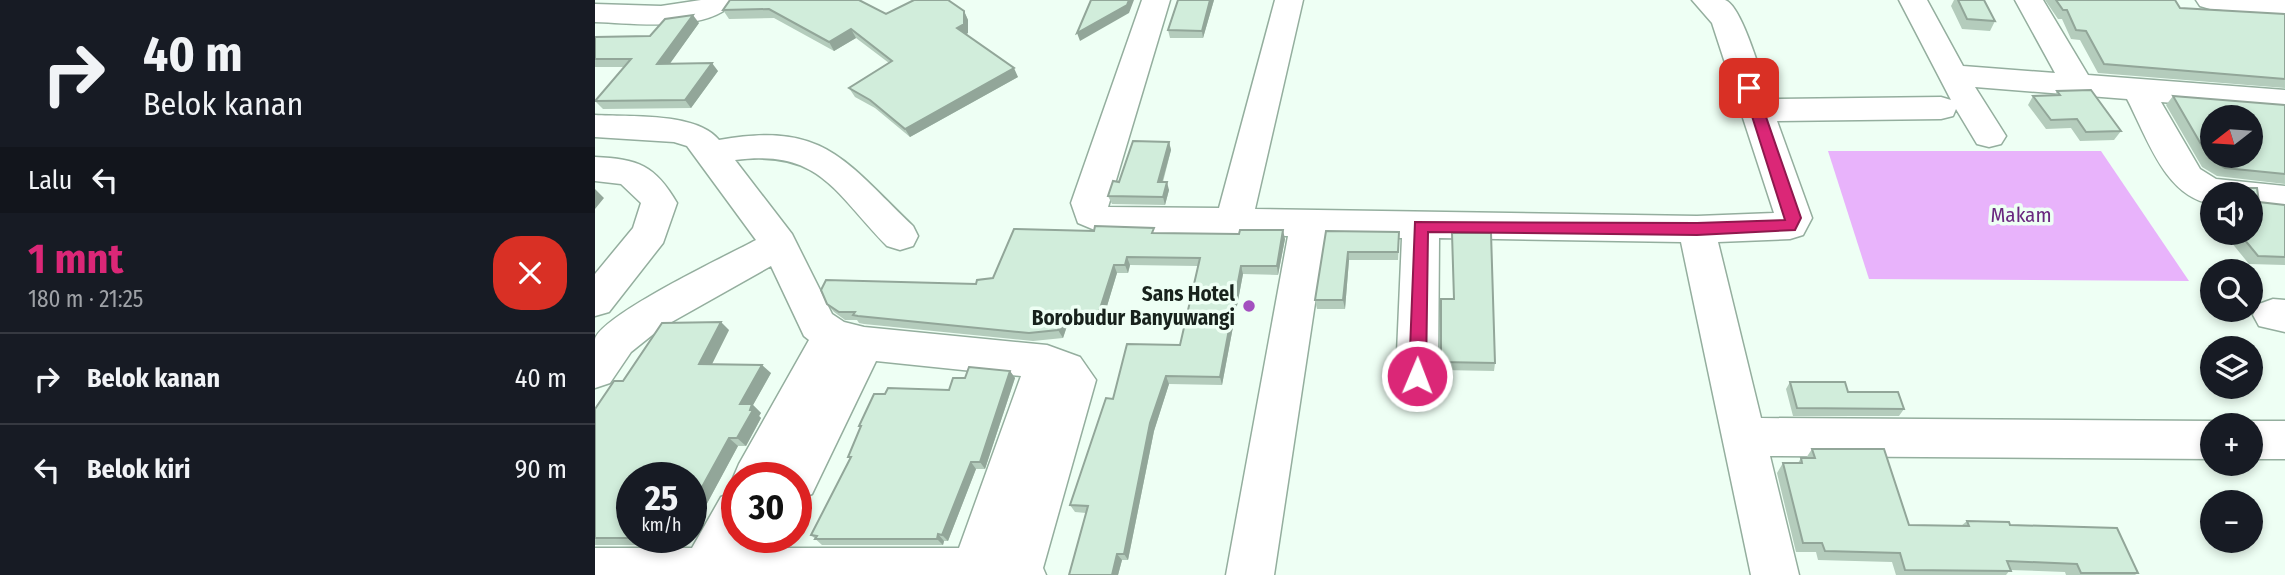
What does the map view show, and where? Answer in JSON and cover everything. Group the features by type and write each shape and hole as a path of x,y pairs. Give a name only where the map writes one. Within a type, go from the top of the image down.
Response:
{"street":[{"path":"595,13 695,13 715,7 721,0"},
{"path":"1156,0 1089,203 1091,214 1102,220 1697,229 1790,226 1794,218 1721,11 1706,0"},
{"path":"1234,222 1289,0"},
{"path":"1913,0 1952,75 1989,136"},
{"path":"2029,0 2077,85"},
{"path":"2210,0 2285,6"},
{"path":"1952,75 2285,101"},
{"path":"2138,90 2187,178 2200,186"},
{"path":"1757,110 1941,108"},
{"path":"595,126 676,131 699,138 779,244 818,325 848,339 1047,362 1065,369 1075,380 1005,573 859,573 759,554 682,573 595,571"},
{"path":"711,153 738,147 782,146 821,160 900,236"},
{"path":"595,169 625,171 647,180 659,203 649,233 595,301"},
{"path":"2263,196 2285,199"},
{"path":"1250,575 1309,223"},
{"path":"1417,376 1421,226"},
{"path":"1697,229 1775,575"},
{"path":"595,371 617,340 647,317 779,244"},
{"path":"766,462 848,339"},
{"path":"803,462 848,339"},
{"path":"1744,437 2200,440"},
{"path":"2263,440 2285,440"},
{"path":"682,573 721,530"}],"green space":[{"name":"Makam","path":"1828,151 2101,151 2189,281 1869,279"}],"building":[{"path":"730,0 859,0 886,14 914,0 948,0 964,11 964,24 957,28 1014,68 905,129 870,100 849,88 892,61 851,29 829,42 769,9 723,10"},
{"path":"1091,0 1129,0 1127,5 1077,33"},
{"path":"1178,0 1210,0 1202,31 1168,30"},
{"path":"1958,0 1984,0 1995,21 1967,19"},
{"path":"2056,0 2175,0 2180,8 2285,14 2285,79 2104,64 2086,31 2076,30 2067,10 2063,10"},
{"path":"693,15 657,64 712,63 685,100 595,101 631,59 595,59 595,37 650,36 665,19"},
{"path":"2091,90 2121,131 2086,132 2077,119 2051,120 2033,96 2060,95 2057,91"},
{"path":"2173,96 2285,105 2285,174 2225,168 2263,168 2263,105 2200,105 2200,142"},
{"path":"1133,141 1169,142 1158,182 1167,182 1163,197 1108,196 1113,181 1119,182"},
{"path":"2263,202 2285,205 2285,257 2258,256 2249,245 2263,245"},
{"path":"1095,226 1154,228 1152,233 1239,234 1240,230 1283,230 1277,266 1241,266 1220,377 1166,376 1150,423 1124,554 1117,554 1112,575 1069,575 1088,506 1070,505 1106,398 1113,399 1127,344 1180,345 1200,258 1127,257 1125,265 1114,265 1097,318 1063,317 1058,330 1029,333 853,315 855,312 839,312 827,304 821,290 826,280 976,284 977,280 993,278 1014,229 1094,231"},
{"path":"1326,231 1399,232 1398,252 1348,252 1343,300 1315,300"},
{"path":"1452,233 1491,233 1495,363 1441,362 1441,299 1454,299"},
{"path":"721,322 699,364 762,365 740,404 752,404 750,410 753,410 737,438 729,438 707,478 707,462 616,462 616,538 595,538 595,409 614,381 623,381 662,323"},
{"path":"969,367 1010,371 980,462 971,462 942,535 938,534 937,539 815,539 817,536 812,533 851,457 848,457 859,426 874,394 885,394 888,388 949,390 953,378 965,378"},
{"path":"1790,382 1845,382 1848,392 1898,392 1904,409 1797,408"},
{"path":"1812,449 1884,449 1909,525 1969,526 1967,521 2117,528 2138,573 2081,573 2077,564 2007,561 2011,571 1905,570 1900,553 1825,551 1822,543 1803,543 1783,463 1802,463 1801,458 1815,458"}],"place":[{"name":"Sans Hotel Borobudur Banyuwangi","path":"1249,306"}],"route":[{"path":"1417,376 1421,226 1697,229 1790,226 1794,218 1749,88"}]}
